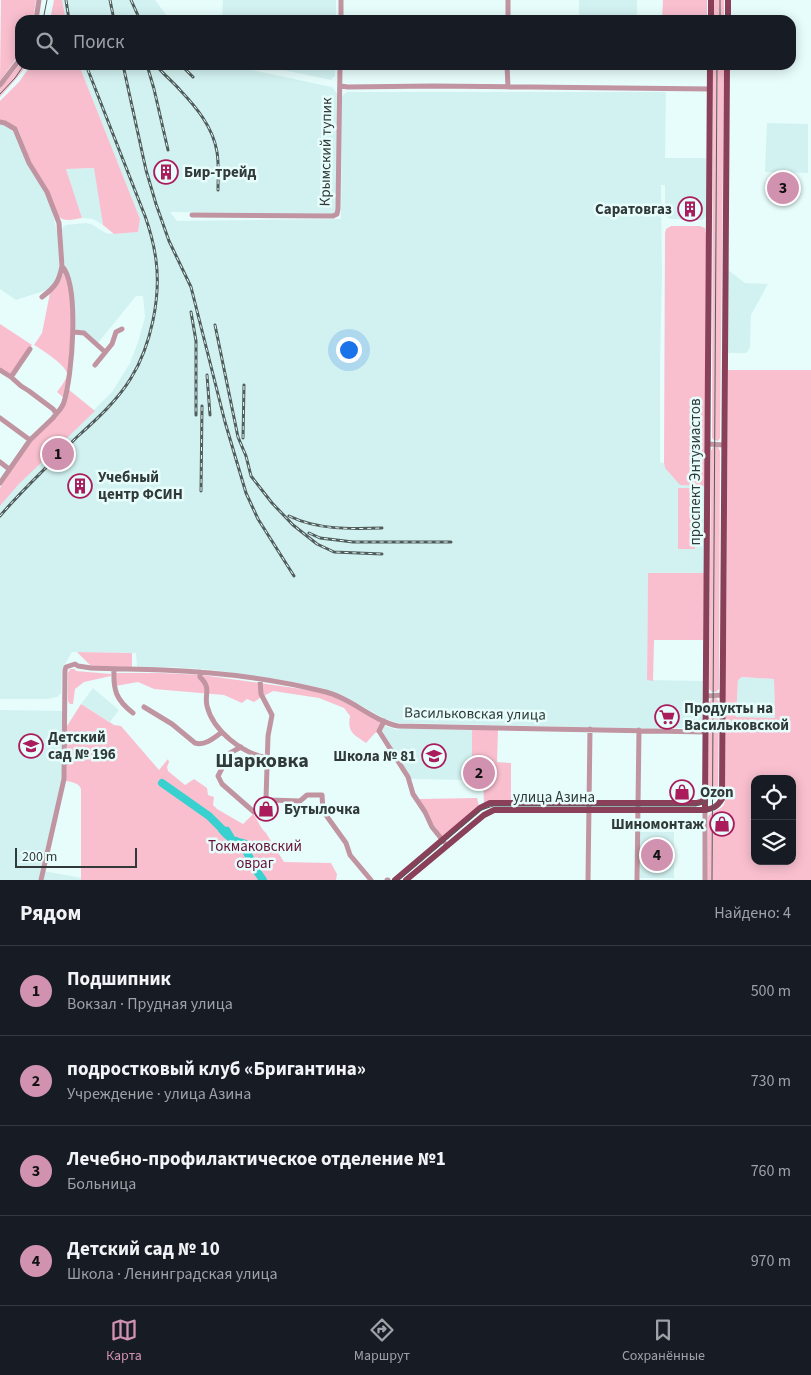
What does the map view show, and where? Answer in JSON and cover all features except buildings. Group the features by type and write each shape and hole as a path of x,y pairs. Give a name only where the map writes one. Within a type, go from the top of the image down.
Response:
{"main road":[{"path":"710,15 711,0"},
{"path":"728,0 728,15"},
{"name":"проспект Энтузиастов","path":"710,70 705,810 718,806 722,799 727,70"},
{"name":"улица Азина","path":"638,807 697,803 705,799"},
{"name":"улица Азина","path":"395,880 486,804 705,810"},
{"name":"улица Азина","path":"406,880 484,815 494,810 589,806"}],"street":[{"path":"37,15 39,0"},
{"path":"340,15 341,0"},
{"path":"508,0 508,15"},
{"path":"0,85 15,66"},
{"name":"Крымский тупик","path":"192,215 333,216 337,214 340,70"},
{"path":"507,70 508,87"},
{"path":"340,86 710,89"},
{"path":"0,122 15,130 29,163 47,192 59,224 62,266 59,280 42,296"},
{"path":"0,483 30,440 61,410 67,388 74,332 70,284 62,266"},
{"path":"95,365 112,344 116,332 122,329"},
{"path":"74,332 84,333 105,352"},
{"path":"11,377 30,349"},
{"path":"0,370 56,413"},
{"path":"0,418 30,440"},
{"path":"708,444 724,445"},
{"path":"0,462 9,469"},
{"name":"Васильковская улица","path":"40,880 64,779 64,670 75,664 91,668 200,672 310,688 331,693 391,724 407,726 706,732"},
{"path":"114,669 113,684 116,694 133,713"},
{"path":"200,672 200,677 208,688 207,708 222,732 231,742 268,758"},
{"path":"260,680 261,694 272,715 268,736 266,799 300,801 307,795 322,795 323,811 346,844 350,855 371,880"},
{"path":"706,696 723,696"},
{"path":"144,707 172,724 195,743 208,742 222,732"},
{"path":"384,721 380,731 408,777 412,794 447,846"},
{"path":"588,880 590,729"},
{"path":"637,880 639,730"},
{"path":"241,747 230,753 218,776 222,784 254,812"},
{"name":"проспект Энтузиастов","path":"705,810 705,880"}],"shaded area":[{"path":"62,0 155,0 166,15 65,15"},
{"path":"223,0 336,0 336,15 222,15"},
{"path":"579,0 637,0 637,15 579,15"},
{"path":"81,70 252,70 332,87 338,95 336,209 333,214 170,212 177,221 341,219 342,96 347,92 666,92 665,158 706,158 706,216 703,220 670,219 667,217 665,212 665,185 661,185 660,462 664,463 665,468 705,486 704,573 648,573 647,680 703,681 703,723 695,728 629,728 398,723 385,719 355,702 326,689 282,680 213,670 137,667 136,653 72,652 62,669 61,693 57,697 48,699 0,699 0,506 19,484 112,392 130,363 145,317 143,296 136,296 98,343 76,330 72,284 64,261 62,230 66,225 85,223 91,224 106,233 138,232 140,219"},
{"path":"284,70 335,70 335,76 331,80"},
{"path":"2,123 14,132 50,203 59,239 60,268 58,280 47,290 16,300 0,289 0,124"},
{"path":"767,123 808,124 808,173 765,172"},
{"path":"95,168 103,225 93,219 82,218 66,169"},
{"path":"728,270 745,283 768,284 751,315 750,348 746,353 728,353"},
{"path":"742,677 774,679 775,718 736,718 738,680"},
{"path":"93,688 119,710 110,722 81,704"},
{"path":"0,710 63,711 62,783 39,880 0,880"},
{"name":"Школа № 81","path":"385,726 398,730 401,728 472,730 472,780 411,779 382,731"},
{"path":"640,832 674,832 674,878 640,878"},
{"path":"44,871 81,878 81,880 42,880"}],"green space":[{"path":"1,0 36,0 34,15 15,15 15,60 0,81"},
{"path":"54,0 62,0 65,15 51,15"},
{"path":"663,0 707,0 707,15 662,15"},
{"path":"714,0 724,0 724,15 713,15"},
{"path":"15,70 23,70 0,97 0,88"},
{"path":"27,70 81,70 140,219 138,232 114,234 103,225 94,168 66,169 82,218 67,220 58,216 31,162 18,129 7,121 0,120 0,101 19,82"},
{"path":"713,70 724,70 720,438 718,441 712,438"},
{"path":"671,226 700,226 705,228 706,234 705,486 680,485 665,468 664,463 665,233 666,229"},
{"path":"64,271 66,272 69,287 71,333 70,365 64,398 57,392 67,375 64,368 54,358 34,345 42,333 50,293 60,281"},
{"path":"0,324 32,345 10,374 0,369"},
{"path":"728,370 811,370 811,880 707,880 708,816 724,805","holes":["742,677 774,679 775,718 736,717 738,680"]},
{"path":"68,389 95,411 19,484 0,506 0,488 35,437 55,419"},
{"path":"713,447 718,447 720,451 719,689 716,692 712,692 709,689 711,451"},
{"path":"678,488 696,488 695,549 678,549"},
{"path":"648,573 704,573 703,640 654,640 653,681 647,680"},
{"path":"77,652 132,653 132,667 91,666"},
{"path":"70,669 111,674 111,676 84,682 75,689 73,704 70,704 68,701 68,673"},
{"path":"116,673 202,675 309,690 331,695 386,724 382,731 375,733 366,743 352,732 349,722 350,716 344,708 319,698 273,691 254,702 247,699 242,703 224,695 154,689 138,682 115,686"},
{"path":"712,698 716,698 719,702 718,795 714,800 708,796 709,702"},
{"name":"Токмаковский овраг","path":"81,704 114,725 121,726 159,770 168,759 168,771 185,785 194,779 207,788 208,795 214,797 213,805 217,809 243,824 253,814 284,862 331,863 337,874 336,880 81,880 81,789 77,784 66,781 67,726"},
{"path":"472,730 498,730 497,762 511,763 511,800 484,803 483,781 472,780"},
{"path":"477,798 479,806 442,837 419,799"}],"water":[{"path":"219,826 229,827 235,837 247,840 250,846 240,846 228,841 218,831"}],"waterway":[{"path":"162,783 209,816 225,832"},
{"path":"236,841 244,847 263,880"}],"tram line":[{"path":"44,15 47,0"},
{"path":"720,0 720,15"},
{"path":"0,94 21,70"},
{"path":"712,880 717,70"},
{"path":"399,880 481,810 493,806 696,806 705,802 712,792"}],"railway":[{"path":"66,0 68,15"},
{"path":"110,0 113,15"},
{"path":"131,0 138,15"},
{"path":"0,516 113,402 138,365 153,321 156,305 157,274 152,238 88,70"},
{"path":"124,70 146,170 169,241 191,287 225,422 246,493 258,519 294,576"},
{"path":"148,70 168,150"},
{"path":"161,70 192,103 212,134 217,152 218,190"},
{"path":"186,70 193,77"},
{"path":"191,312 196,341 196,415"},
{"path":"215,325 238,437 246,456 251,476 272,503 293,525 317,544 334,552 382,554"},
{"path":"207,375 210,415"},
{"path":"243,438 244,385"},
{"path":"201,491 202,406"},
{"path":"289,516 300,521 323,526 382,528"},
{"path":"309,533 320,538 353,542 451,542"}],"place":[{"name":"Бир-трейд","path":"166,172"},
{"name":"Лечебно-профилактическое отделение №1","path":"783,188"},
{"name":"Саратовгаз","path":"690,209"},
{"name":"Подшипник","path":"58,454"},
{"name":"Учебный центр ФСИН","path":"80,486"},
{"name":"Продукты на Васильковской","path":"667,717"},
{"name":"Детский сад № 196","path":"31,746"},
{"name":"Школа № 81","path":"434,756"},
{"name":"подростковый клуб «Бригантина»","path":"479,773"},
{"name":"Ozon","path":"682,792"},
{"name":"Бутылочка","path":"266,809"},
{"name":"Шиномонтаж","path":"722,824"},
{"name":"Детский сад № 10","path":"657,855"}],"district":[{"name":"Шарковка","path":"262,761"}]}
